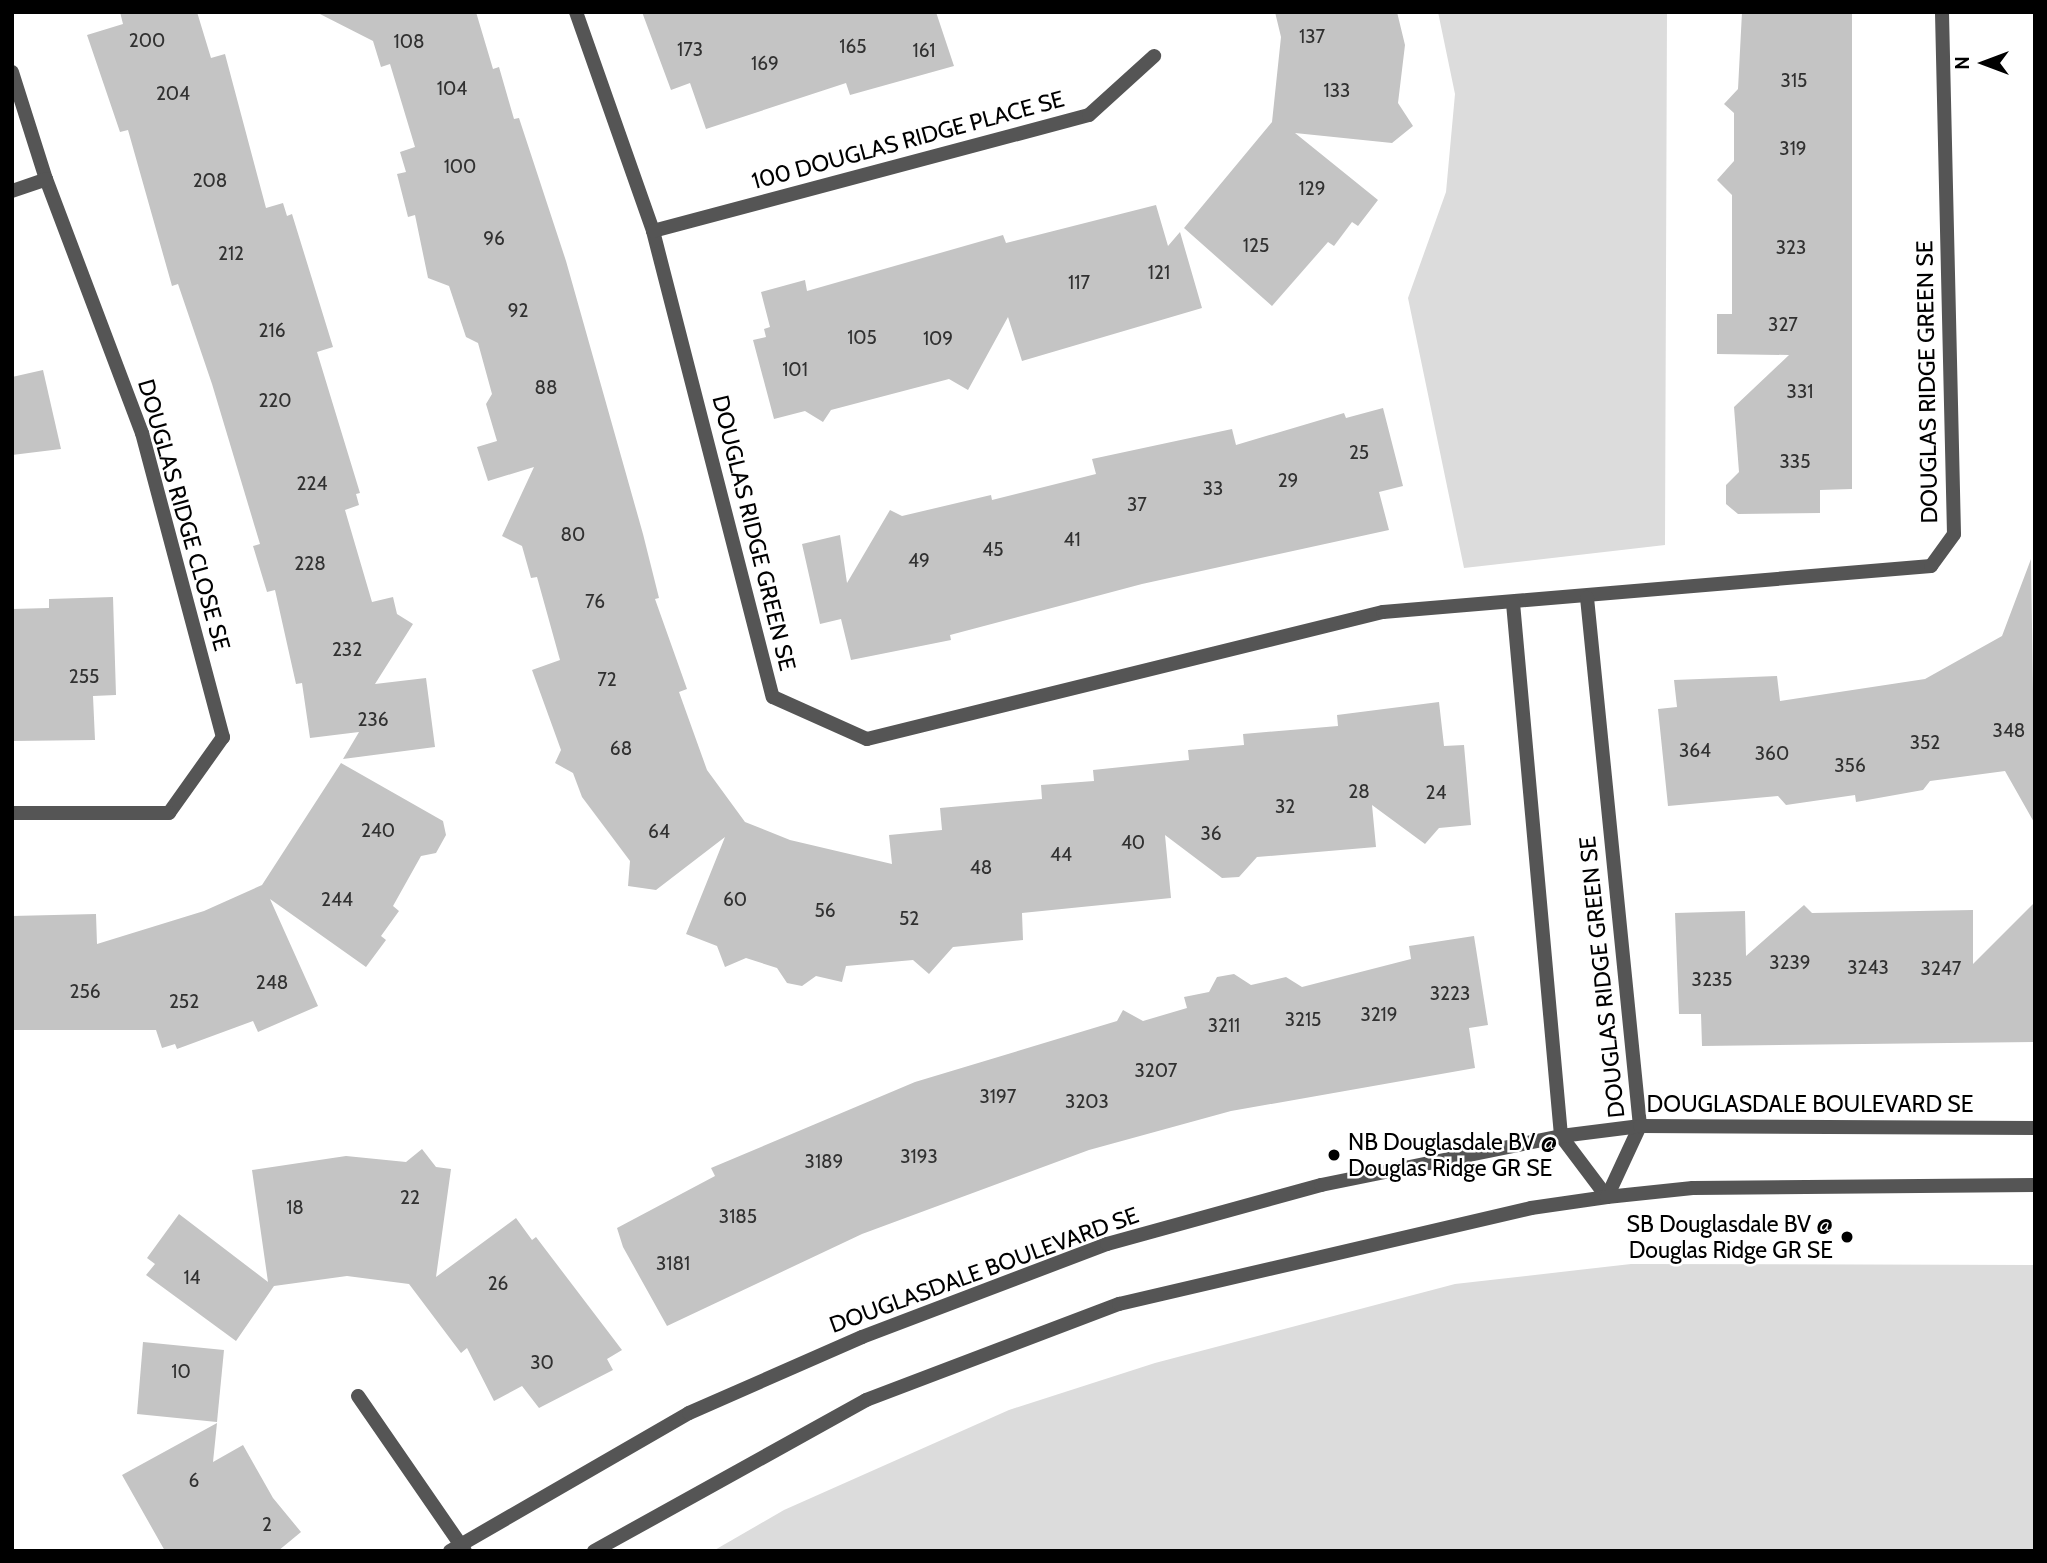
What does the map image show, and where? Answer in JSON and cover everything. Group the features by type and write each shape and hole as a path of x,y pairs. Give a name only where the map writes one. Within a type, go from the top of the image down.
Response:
{"street":[{"name":"DOUGLAS RIDGE GREEN SE","path":"576,12 653,231 773,697 867,739 1383,612 1587,598 1931,566 1954,534 1941,12"},
{"name":"100 DOUGLAS RIDGE PLACE SE","path":"653,231 1089,115 1154,56"},
{"name":"DOUGLAS RIDGE CLOSE SE","path":"12,72 46,179 142,433 223,737 169,813 12,813"},
{"path":"12,191 46,179"},
{"name":"DOUGLAS RIDGE GREEN SE","path":"1587,598 1640,1126 1607,1197"},
{"path":"1513,603 1560,1136 1607,1197"},
{"name":"DOUGLASDALE BOULEVARD SE","path":"458,1548 689,1413 862,1337 1107,1244 1321,1185 1560,1136 1640,1126 2035,1128"},
{"path":"594,1551 866,1400 1119,1304 1518,1211 1607,1197 1693,1188 2035,1185"},
{"path":"358,1396 458,1548"}],"shaded area":[{"path":"1438,12 1667,12 1665,545 1464,568 1408,298 1446,192 1455,94"},
{"path":"1631,1264 2035,1265 2035,1551 713,1551 784,1510 1009,1410 1155,1363 1455,1284"}],"building":[{"path":"120,12 197,12 211,58 225,54 266,208 283,203 287,216 292,214 333,347 317,352 360,493 356,494 359,505 345,510 372,602 393,597 397,614 413,624 375,684 426,678 435,747 343,759 359,732 310,738 302,683 296,684 275,590 267,592 253,546 260,544 212,384 178,284 172,286 128,130 120,132 87,35 123,24"},
{"path":"316,12 476,12 493,69 499,67 514,119 519,118 566,261 643,534 659,598 655,599 687,689 679,692 707,770 745,822 790,840 892,864 889,835 942,830 940,808 1042,799 1041,785 1094,781 1093,770 1189,760 1188,750 1244,745 1243,734 1338,726 1337,715 1439,702 1444,746 1464,745 1471,825 1439,828 1425,844 1372,805 1376,847 1257,857 1239,877 1222,878 1165,835 1171,898 1022,913 1023,940 953,947 929,974 913,960 846,966 842,982 816,976 802,986 787,983 777,968 746,958 725,967 717,946 686,934 725,837 656,890 628,886 630,861 582,797 573,773 555,763 561,750 532,670 560,660 537,577 531,578 522,546 502,536 534,467 488,481 477,447 497,441 486,404 492,394 478,343 466,337 449,286 428,278 415,215 408,217 397,174 406,172 400,152 415,147 390,64 381,67 373,41"},
{"path":"642,12 936,12 954,66 850,95 846,83 706,129 690,83 671,90"},
{"path":"1275,12 1397,12 1405,45 1398,103 1413,126 1392,143 1295,133 1378,200 1358,226 1352,222 1334,246 1328,242 1272,306 1184,228 1272,122 1281,37"},
{"path":"1742,12 1852,12 1852,489 1820,490 1820,513 1738,514 1726,504 1726,485 1739,472 1734,407 1789,355 1717,354 1717,314 1732,314 1732,195 1717,180 1734,161 1734,113 1724,104 1738,89"},
{"path":"1156,205 1168,246 1180,232 1202,308 1022,361 1008,317 968,390 949,379 831,410 823,422 805,411 774,419 753,340 766,337 764,329 770,327 761,292 805,280 807,291 1003,235 1006,243"},
{"path":"43,370 61,449 12,455 12,377"},
{"path":"1383,408 1403,486 1379,492 1389,530 1142,584 950,635 951,640 851,660 841,619 820,624 802,544 840,535 847,583 890,510 902,516 991,495 992,500 1096,474 1092,459 1232,429 1236,445 1344,413 1346,418"},
{"path":"2031,559 2035,824 2005,771 1930,781 1923,790 1856,802 1855,795 1786,805 1778,796 1668,806 1658,709 1677,707 1674,680 1777,676 1780,701 1925,679 2002,636"},
{"path":"113,597 116,695 93,696 95,740 12,741 12,609 49,608 49,599"},
{"path":"341,763 443,821 446,835 436,853 421,856 393,906 399,911 381,936 386,940 366,967 270,899 318,1006 258,1032 253,1021 177,1049 175,1044 162,1048 156,1030 12,1030 12,916 96,914 97,944 204,911 262,885"},
{"path":"2035,902 2035,1042 1702,1046 1701,1014 1679,1014 1675,913 1745,911 1746,956 1804,905 1812,913 1973,910 1973,964"},
{"path":"1474,936 1488,1025 1469,1028 1475,1068 1231,1111 1089,1150 862,1234 667,1326 623,1247 617,1228 715,1176 711,1168 915,1082 1117,1021 1123,1010 1143,1021 1187,1008 1184,997 1209,992 1217,977 1234,974 1251,985 1286,977 1302,987 1411,959 1409,946"},
{"path":"422,1149 436,1167 451,1169 436,1277 516,1218 532,1240 536,1237 622,1350 607,1359 613,1370 539,1408 522,1386 494,1401 467,1348 461,1353 409,1284 347,1276 274,1286 236,1341 146,1275 155,1264 147,1258 179,1214 268,1282 252,1170 346,1156 406,1162"},
{"path":"143,1342 224,1350 217,1422 137,1414"},
{"path":"217,1423 213,1462 243,1445 273,1498 301,1532 278,1551 165,1551 122,1475"}],"place":[{"name":"NB Douglasdale BV @ Douglas Ridge GR SE","path":"1334,1155"},
{"name":"SB Douglasdale BV @ Douglas Ridge GR SE","path":"1847,1237"}]}
